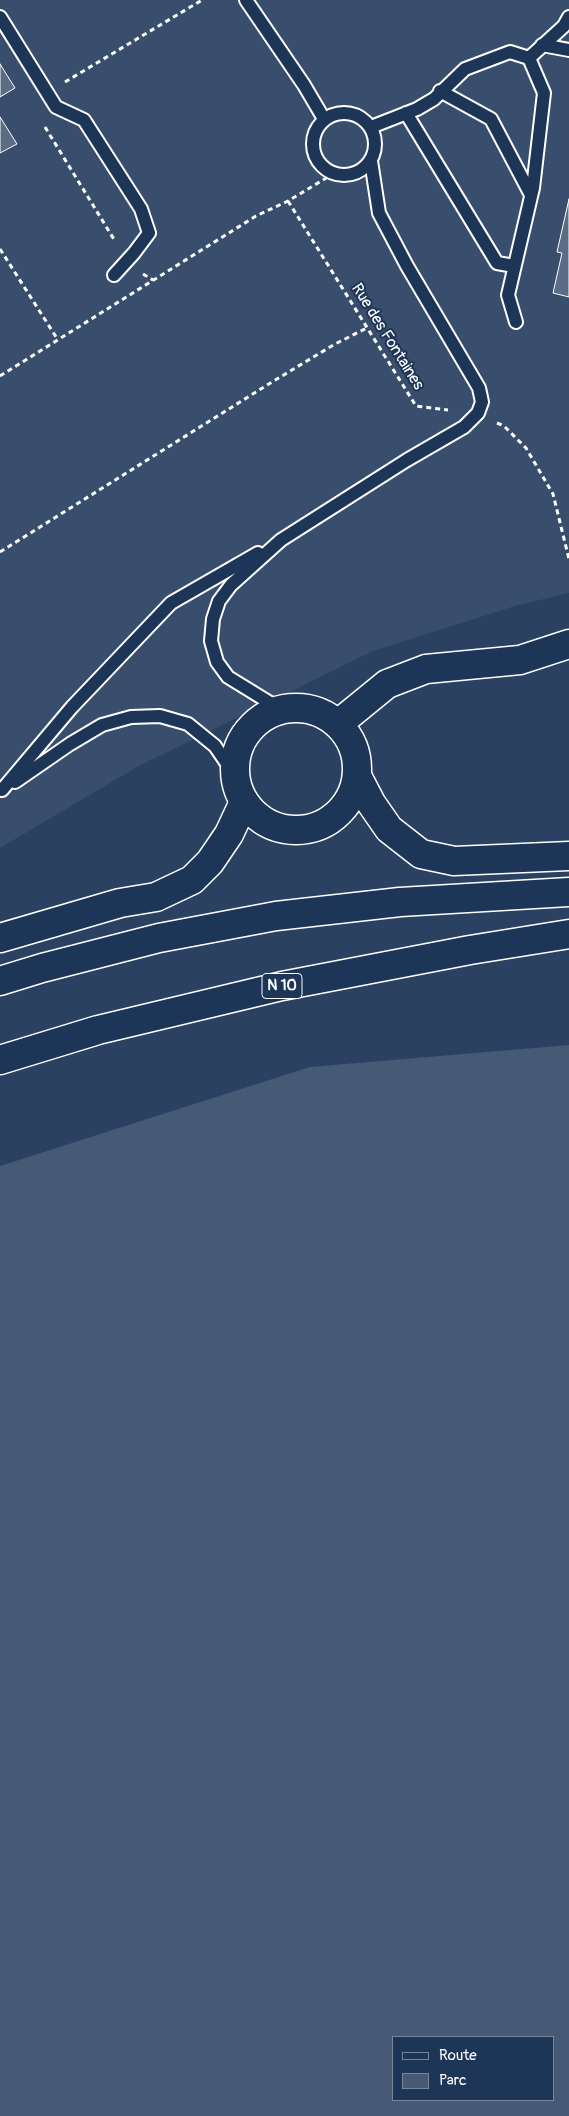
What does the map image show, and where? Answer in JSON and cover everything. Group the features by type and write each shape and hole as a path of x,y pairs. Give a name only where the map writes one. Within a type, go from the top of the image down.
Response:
{"main road":[{"path":"338,724 387,684 426,669 520,660 569,644"},
{"path":"301,707 321,712 338,724 350,739 356,757 357,776 352,794 342,810 328,822 310,829 291,830 273,826 256,816 244,802 237,788 234,774 235,756 241,740 251,726 264,715 280,709 301,707"},
{"path":"357,776 371,803 389,829 421,854 454,861 569,856"},
{"path":"0,938 120,903 156,897 192,880 210,862 229,834 244,802"},
{"path":"0,981 42,968 159,938 276,916 400,902 569,892"},
{"name":"N 10","path":"0,1060 98,1030 282,986 470,950 569,934"}],"lane":[{"path":"246,0 304,85 324,119"},
{"path":"0,17 56,107 84,120 141,209 149,233 114,275"},
{"path":"529,58 564,26 569,17"},
{"path":"542,45 569,50"},
{"path":"371,127 406,113 437,95 465,69 510,52 529,58 544,93 531,195 508,295 516,322"},
{"path":"437,95 492,119 531,195"},
{"path":"1,791 72,707 171,603 281,540 407,460 464,427 478,413 482,402 479,388 407,266 379,213 371,161 376,144 371,127 358,115 341,112 324,119 313,136 316,158 332,174 346,176 359,172 371,161"},
{"path":"406,113 497,263 514,266"},
{"path":"280,709 228,677 218,662 212,641 213,618 219,601 231,585 281,540"},
{"path":"1,791 70,744 102,725 131,717 160,716 188,724 215,746 234,774"}],"path":[{"path":"153,280 130,266 30,103 202,0"},
{"path":"0,376 256,216 288,201 332,174"},
{"name":"Rue des Fontaines","path":"288,201 416,406 478,413 504,426 526,448 554,494 569,559"},
{"path":"0,249 58,340"},
{"path":"0,552 272,382 335,344 367,328"}],"shaded area":[{"path":"0,0 569,0 569,593 515,606 373,651 137,767 0,848"}],"green space":[{"path":"569,1045 569,2116 0,2116 0,1166 310,1067"}],"building":[{"path":"0,64 15,88 0,97"},
{"path":"0,117 17,144 0,153"},
{"path":"569,199 569,297 553,293 562,253 557,252"}]}
